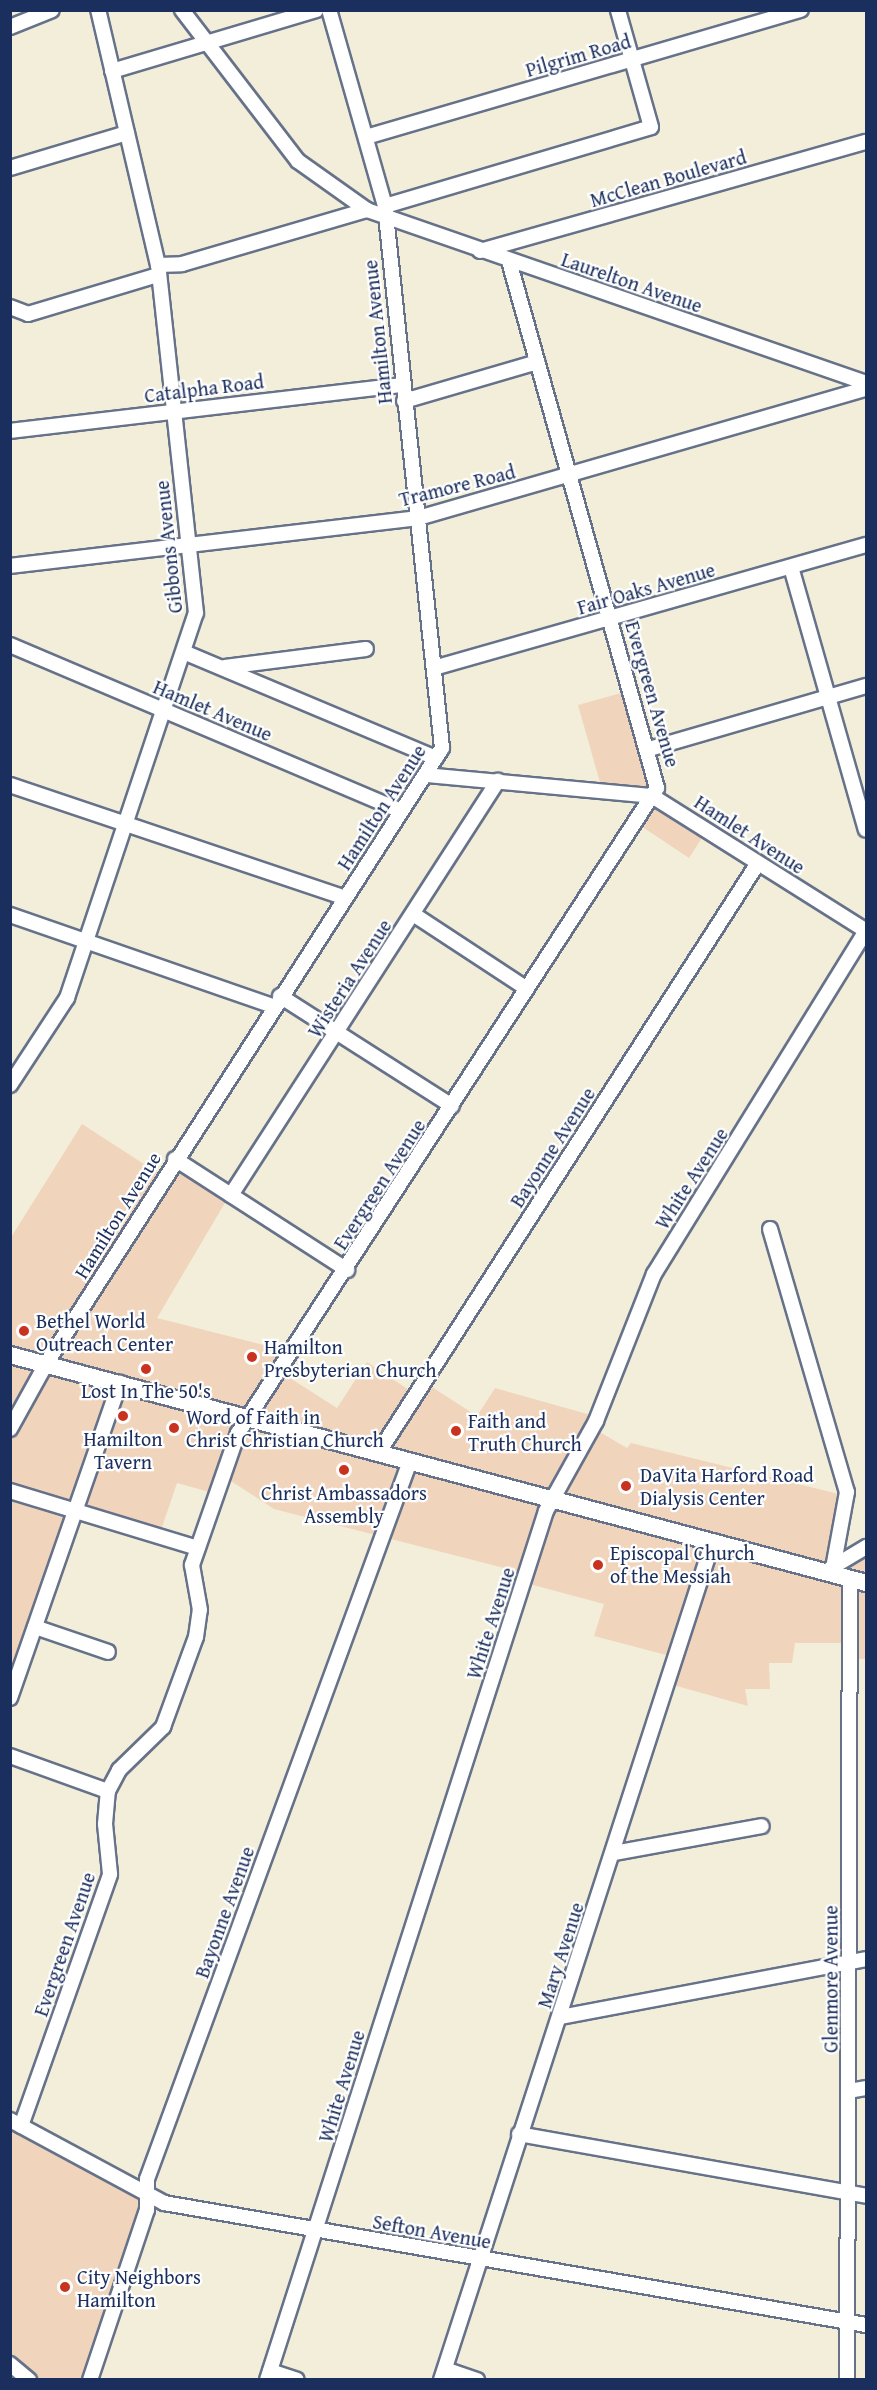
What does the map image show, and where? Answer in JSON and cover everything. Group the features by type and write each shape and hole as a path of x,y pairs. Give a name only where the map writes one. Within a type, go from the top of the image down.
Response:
{"main road":[{"path":"10,1355 713,1541 831,1568 858,1580"}],"street":[{"path":"10,27 52,10"},
{"name":"Gibbons Avenue","path":"10,1085 62,1007 186,653 196,613 158,270 98,10"},
{"name":"Laurelton Avenue","path":"182,10 298,161 367,210 385,212 480,251 867,383"},
{"path":"112,71 316,10"},
{"name":"Hamilton Avenue","path":"10,1429 46,1364 175,1159 426,775 444,741 402,385 385,212 329,10"},
{"path":"385,212 651,128 618,10"},
{"name":"Pilgrim Road","path":"366,137 801,10"},
{"path":"10,168 127,133"},
{"name":"McClean Boulevard","path":"480,251 867,142"},
{"path":"10,307 28,314 158,270 367,210"},
{"name":"Evergreen Avenue","path":"16,2123 110,1874 105,1824 108,1791 119,1770 168,1718 200,1618 190,1572 238,1432 250,1418 347,1270 652,796 658,783 509,261"},
{"path":"404,401 537,362"},
{"name":"Catalpha Road","path":"10,431 402,385"},
{"name":"Tramore Road","path":"11,567 418,518 867,389"},
{"name":"Fair Oaks Avenue","path":"437,667 867,545"},
{"path":"791,567 867,830"},
{"name":"Hamlet Avenue","path":"10,645 401,811"},
{"path":"224,667 366,649"},
{"path":"186,653 224,667 436,758"},
{"path":"649,749 867,686"},
{"name":"Hamlet Avenue","path":"426,775 652,796 867,931"},
{"name":"Wisteria Avenue","path":"231,1195 498,781"},
{"path":"10,785 345,898"},
{"name":"Bayonne Avenue","path":"379,1452 758,863"},
{"path":"10,915 277,1001 336,1033 452,1106"},
{"path":"413,915 527,988"},
{"name":"White Avenue","path":"269,2375 553,1499 596,1422 654,1274 867,931"},
{"path":"175,1159 347,1270"},
{"path":"770,1229 848,1492 831,1568"},
{"path":"10,1698 16,1663 35,1627 120,1383"},
{"name":"Bayonne Avenue","path":"90,2379 147,2197 147,2179 410,1461"},
{"path":"10,1491 198,1548"},
{"name":"Mary Avenue","path":"443,2374 477,2259 614,1853 713,1541"},
{"path":"831,1568 867,1547"},
{"name":"Glenmore Avenue","path":"847,2379 850,1961 858,1580"},
{"path":"35,1627 108,1652"},
{"path":"10,1756 108,1791"},
{"path":"614,1853 762,1826"},
{"path":"560,2017 867,1959"},
{"path":"849,2091 867,2088"},
{"name":"Sefton Avenue","path":"16,2123 147,2197 477,2259 867,2325"},
{"path":"519,2133 867,2196"},
{"path":"10,2364 29,2379"},
{"path":"443,2374 477,2379"},
{"path":"269,2375 297,2379"}],"shaded area":[{"path":"632,690 665,803 707,830 689,858 635,822 650,799 603,793 578,705"},
{"path":"82,1124 164,1177 176,1159 229,1196 157,1318 295,1353 282,1373 337,1408 367,1362 415,1394 424,1382 477,1416 495,1388 598,1417 593,1428 627,1448 631,1443 847,1496 833,1562 866,1546 866,1659 850,1659 850,1643 795,1643 792,1663 769,1663 770,1689 745,1689 748,1706 666,1683 674,1657 594,1636 604,1604 522,1582 524,1573 274,1509 223,1476 217,1494 177,1483 159,1536 76,1510 19,1671 10,1667 10,1239"},
{"name":"City Neighbors Hamilton","path":"10,2120 147,2197 89,2379 28,2379 11,2365"}],"place":[{"name":"Bethel World Outreach Center","path":"24,1331"},
{"name":"Hamilton Presbyterian Church","path":"252,1357"},
{"name":"Lost In The 50's","path":"146,1369"},
{"name":"Hamilton Tavern","path":"123,1416"},
{"name":"Word of Faith in Christ Christian Church","path":"174,1428"},
{"name":"Faith and Truth Church","path":"456,1431"},
{"name":"Christ Ambassadors Assembly","path":"344,1470"},
{"name":"DaVita Harford Road Dialysis Center","path":"626,1486"},
{"name":"Episcopal Church of the Messiah","path":"598,1565"},
{"name":"City Neighbors Hamilton","path":"65,2287"}]}
